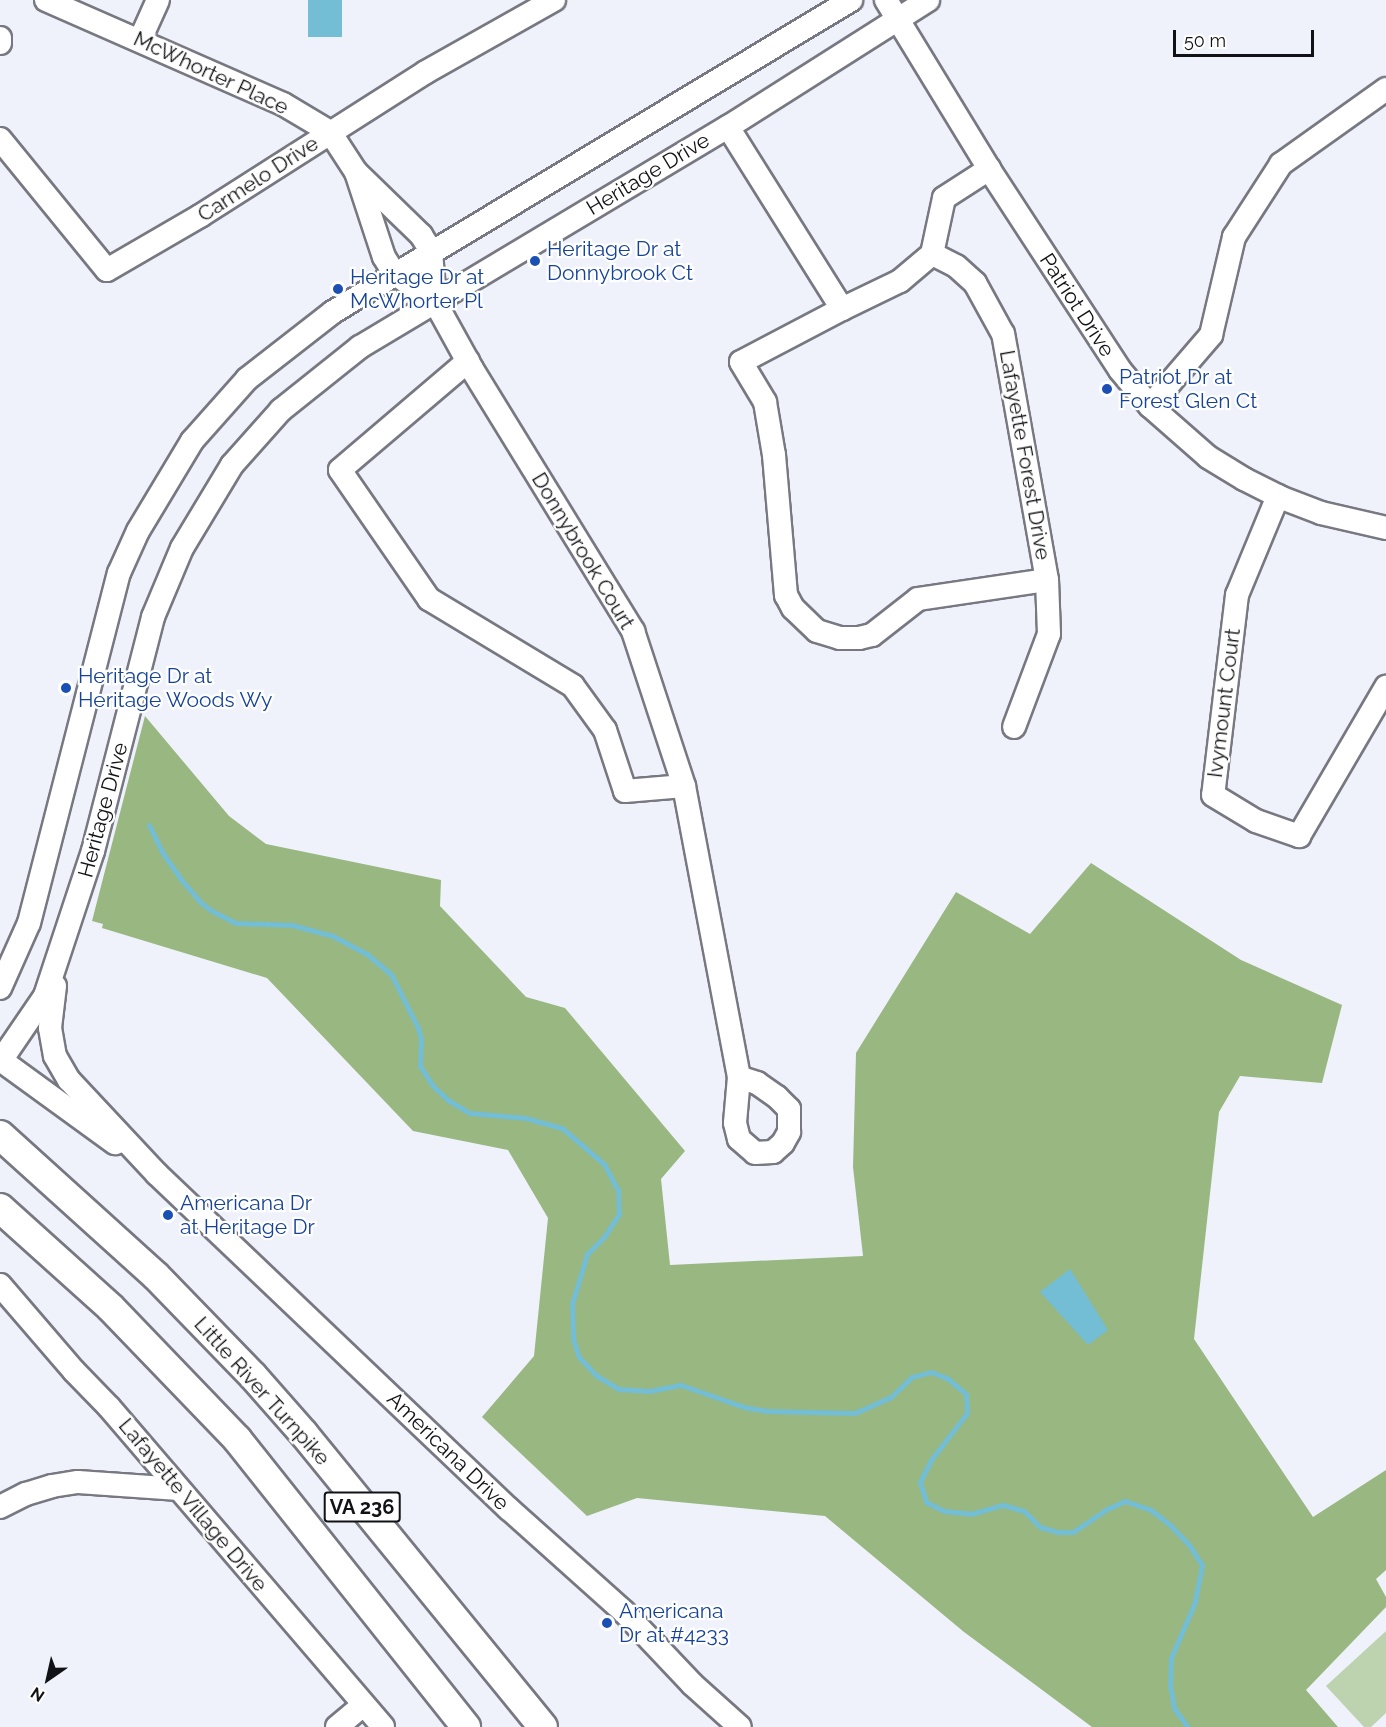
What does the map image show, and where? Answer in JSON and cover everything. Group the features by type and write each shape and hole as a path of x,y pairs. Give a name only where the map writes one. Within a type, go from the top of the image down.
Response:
{"main road":[{"name":"Little River Turnpike","path":"0,1135 156,1276 253,1376 304,1434 543,1727"},
{"name":"VA 236","path":"0,1208 111,1308 237,1439 466,1727"}],"street":[{"name":"McWhorter Place","path":"46,0 283,104 330,132 356,172 422,235 431,251"},
{"path":"140,40 158,0"},
{"name":"Carmelo Drive","path":"0,139 107,270 200,216 426,72 554,0"},
{"name":"Heritage Drive","path":"0,988 28,923 119,573 138,531 192,441 247,379 333,312 394,273 851,0"},
{"name":"Heritage Drive","path":"1,1062 45,996 58,960 93,851 153,617 182,548 232,465 281,410 360,347 728,127 892,9 928,0"},
{"name":"Patriot Drive","path":"892,9 989,169 1120,370 1150,406 1208,457 1244,480 1321,513 1386,528"},
{"path":"0,38 0,43"},
{"path":"1150,406 1211,335 1234,237 1281,164 1386,89"},
{"path":"728,127 842,309"},
{"path":"932,254 944,198 989,169"},
{"name":"McWhorter Place","path":"356,172 384,257 394,273 435,302"},
{"path":"431,251 435,302"},
{"name":"Lafayette Forest Drive","path":"932,254 957,266 975,284 1003,334 1047,580 918,599 872,635 859,638 840,638 817,631 793,608 786,595 774,455 765,402 741,362 842,309 900,281 932,254"},
{"name":"Donnybrook Court","path":"435,302 468,362 633,631 684,786 739,1077"},
{"path":"468,362 340,470 429,599 573,686 605,730 625,791 684,786"},
{"name":"Ivymount Court","path":"1278,496 1238,595 1213,795 1256,821 1299,836 1386,687"},
{"path":"1014,727 1049,634 1047,580"},
{"name":"Americana Drive","path":"58,960 50,1028 55,1056 69,1080 157,1174 508,1509 624,1612 692,1684 740,1727"},
{"name":"Americana Drive","path":"1,1062 157,1174"},
{"name":"Lafayette Village Drive","path":"0,1285 383,1727"},
{"path":"0,1507 26,1494 78,1482 179,1489"},
{"path":"337,1727 363,1705"}],"green space":[{"path":"145,716 229,816 266,844 441,880 440,906 526,997 565,1008 685,1151 661,1179 670,1265 863,1256 853,1167 856,1053 956,892 1030,934 1091,863 1241,960 1342,1005 1322,1083 1240,1076 1219,1112 1194,1339 1313,1517 1386,1470 1386,1570 1376,1579 1386,1597 1386,1607 1306,1690 1338,1727 1092,1727 964,1632 825,1516 637,1498 587,1516 482,1417 534,1356 548,1218 508,1150 413,1131 267,978 102,928 103,924 92,921"},
{"path":"1386,1631 1386,1713 1371,1727 1364,1727 1326,1686"}],"water":[{"path":"308,0 342,0 342,37 308,37"},
{"path":"1070,1269 1108,1330 1088,1345 1040,1292"}],"waterway":[{"path":"149,825 162,852 180,878 199,901 212,911 236,923 292,925 333,936 368,955 391,974 418,1028 421,1039 420,1066 433,1086 448,1100 470,1113 526,1118 562,1128 604,1164 618,1190 619,1214 604,1237 587,1254 572,1304 573,1339 579,1357 597,1376 619,1389 649,1391 681,1385 744,1407 766,1411 855,1413 891,1397 912,1377 931,1372 947,1378 966,1394 967,1413 931,1460 920,1482 926,1502 944,1511 971,1514 1003,1505 1024,1511 1040,1527 1057,1532 1073,1532 1107,1509 1125,1501 1151,1510 1170,1525 1189,1545 1202,1565 1195,1602 1171,1658 1170,1685 1174,1708 1188,1727"}],"place":[{"name":"Heritage Dr at Donnybrook Ct","path":"535,261"},
{"name":"Heritage Dr at McWhorter Pl","path":"338,289"},
{"name":"Patriot Dr at Forest Glen Ct","path":"1107,389"},
{"name":"Heritage Dr at Heritage Woods Wy","path":"66,688"},
{"name":"Americana Dr at Heritage Dr","path":"168,1215"},
{"name":"Americana Dr at #4233","path":"607,1623"}]}
